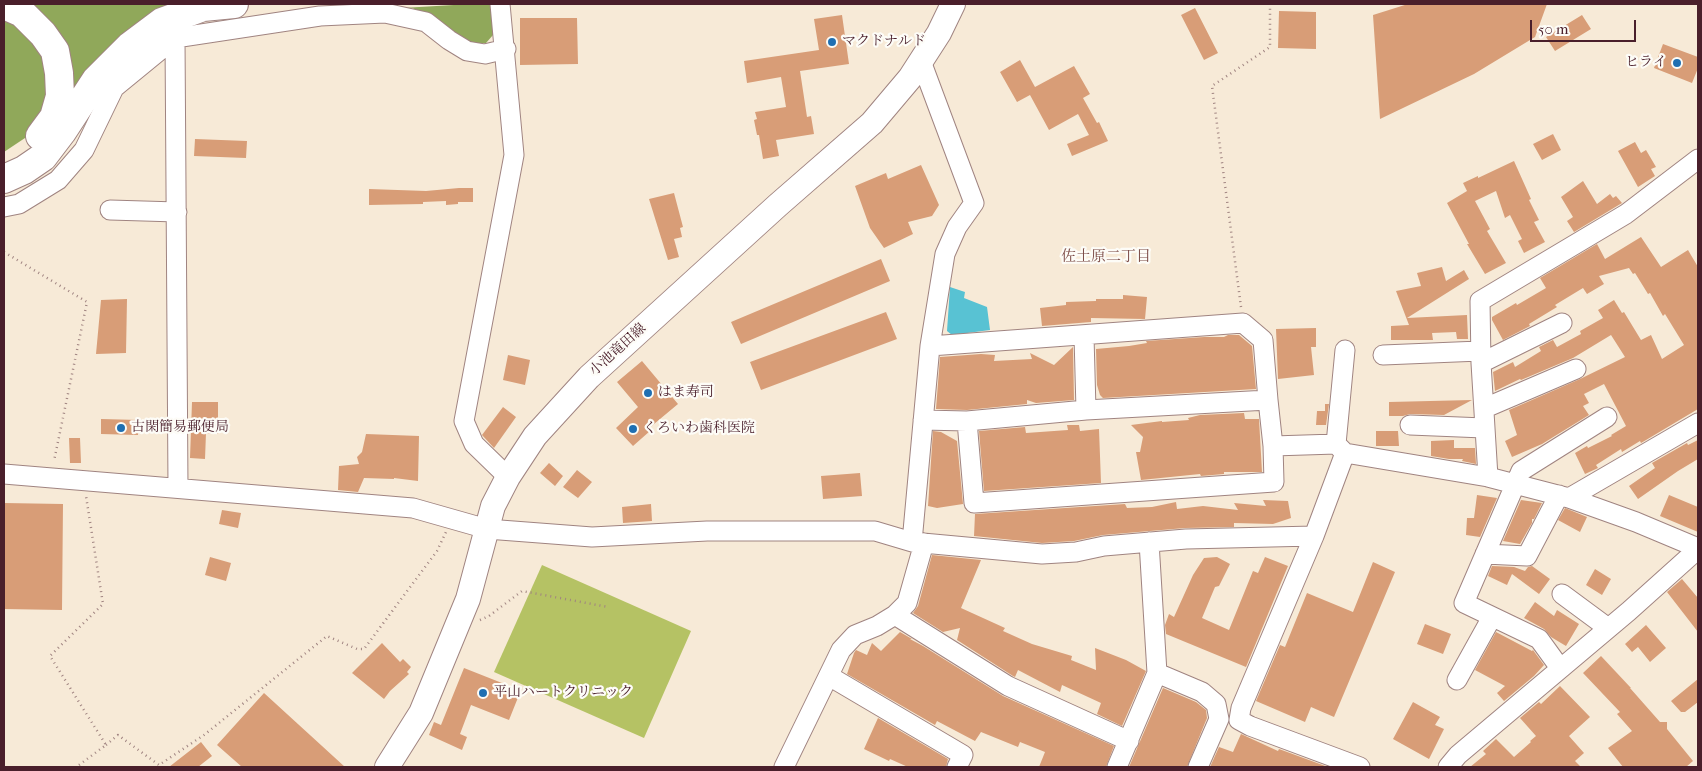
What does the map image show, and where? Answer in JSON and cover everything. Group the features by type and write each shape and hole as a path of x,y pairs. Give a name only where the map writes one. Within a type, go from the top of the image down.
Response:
{"highway":[{"path":"4,179 24,170 43,157 96,80 130,46 162,22 203,7 234,4"},
{"path":"4,6 22,13 43,34 55,51 59,73 60,96 54,117 38,139 20,155 4,164"}],"main road":[{"name":"小池竜田線","path":"386,767 421,713 468,599 493,506 508,477 534,436 589,376 778,205 872,123 910,78 939,33 953,4"}],"street":[{"path":"500,4 506,49 514,155 464,421 474,444 508,477"},
{"path":"4,207 19,204 58,180 84,150 114,88 175,38 320,16 385,13 426,22 467,51 485,54 506,49"},
{"path":"175,38 178,487"},
{"path":"792,765 829,676 842,650 855,635 877,626 895,615 907,603 918,543 923,420 930,346 945,254 957,227 974,203 921,61"},
{"path":"1488,477 1484,428 1485,408 1480,357 1480,301 1626,214 1698,159"},
{"path":"110,210 177,212"},
{"path":"930,346 1243,323 1263,340 1273,446 1274,482 974,503 967,421"},
{"path":"1383,355 1480,357 1562,323"},
{"path":"1084,336 1086,410"},
{"path":"1345,350 1340,449 1314,536 1241,708 1239,720 1250,726 1360,767"},
{"path":"1485,408 1576,369"},
{"path":"923,420 967,421 1086,410 1268,400"},
{"path":"1560,668 1539,639 1464,603 1521,471 1607,417"},
{"path":"1485,554 1527,556 1564,497 1698,423"},
{"path":"1410,425 1484,428"},
{"path":"1273,446 1340,449 1516,484 1564,497 1636,522 1696,556 1560,668 1458,755 1448,767"},
{"path":"4,474 413,508 487,530 592,537 707,531 875,531 918,543 1042,554 1076,552 1104,546 1186,539 1314,536"},
{"path":"1117,767 1157,673 1149,542"},
{"path":"1562,594 1608,628"},
{"path":"895,615 1008,686 1129,741"},
{"path":"1457,680 1492,617"},
{"path":"1157,673 1202,692 1216,704 1219,719 1198,767"},
{"path":"829,676 962,754 956,767"}],"path":[{"path":"1243,323 1212,86 1270,47 1270,4"},
{"path":"4,252 87,302 51,478"},
{"path":"84,480 103,604 50,656 106,745"},
{"path":"79,765 118,735 159,765 204,735 327,636 357,649 364,649 437,552 452,519"},
{"path":"456,629 489,616 522,591 608,607"}],"green space":[{"path":"25,4 192,4 63,112"},
{"path":"493,4 498,32 486,43 464,43 427,14 412,8 402,8"},
{"path":"4,16 21,27 41,54 47,70 47,90 44,107 28,136 4,152"},
{"path":"542,565 691,631 644,738 494,672"}],"water":[{"path":"950,287 965,292 964,298 987,307 990,330 952,335 947,331"}],"building":[{"path":"1408,4 1547,4 1535,37 1474,74 1380,119 1373,15"},
{"path":"1195,8 1218,53 1204,60 1181,15"},
{"path":"1279,11 1316,12 1316,49 1278,48"},
{"path":"842,15 849,64 800,71 807,117 811,116 814,134 776,140 779,156 763,159 754,120 757,119 755,112 786,107 781,77 747,83 744,61 819,50 814,19"},
{"path":"1582,15 1591,29 1555,51 1546,37"},
{"path":"520,18 577,18 578,64 520,65"},
{"name":"ヒライ","path":"1663,44 1698,57 1698,68 1692,83 1654,68"},
{"path":"1020,60 1035,87 1074,66 1090,94 1083,98 1097,123 1099,122 1108,141 1072,156 1067,144 1089,135 1078,114 1049,130 1030,95 1017,102 1000,72"},
{"path":"1553,134 1561,150 1542,160 1533,144"},
{"path":"195,139 247,141 246,158 194,156"},
{"path":"1635,142 1641,153 1646,150 1656,167 1651,169 1655,176 1638,187 1618,151"},
{"path":"1514,161 1539,220 1534,222 1545,242 1524,253 1518,241 1522,239 1510,215 1505,218 1496,191 1475,201 1490,229 1487,231 1506,263 1485,274 1467,244 1469,244 1447,203 1467,191 1463,183"},
{"path":"921,165 939,205 932,216 908,222 913,234 884,248 870,228 855,186 886,173 888,179"},
{"path":"1583,181 1597,204 1610,194 1613,198 1616,196 1622,203 1574,232 1567,221 1573,217 1561,197"},
{"path":"473,188 473,202 458,202 458,204 446,205 446,201 423,202 423,204 369,205 369,189 426,191"},
{"path":"674,193 683,227 680,228 682,237 674,239 679,257 668,260 649,199"},
{"path":"1641,237 1661,267 1688,250 1698,267 1698,409 1641,443 1640,441 1622,452 1621,449 1596,465 1598,468 1585,474 1575,453 1612,436 1626,426 1604,384 1584,394 1589,403 1583,406 1589,415 1542,444 1512,457 1505,441 1517,435 1509,410 1625,357 1611,335 1573,358 1495,391 1493,372 1513,362 1515,367 1541,351 1539,347 1553,340 1557,347 1581,334 1580,331 1603,318 1598,310 1614,300 1622,313 1624,312 1641,340 1651,335 1662,359 1684,345 1665,314 1663,316 1650,293 1648,294 1635,273 1633,274 1629,268 1599,276 1604,284 1587,294 1583,288 1555,305 1557,307 1529,324 1530,326 1503,340 1492,320 1492,317 1546,288 1540,278 1597,244 1605,259"},
{"path":"881,259 890,281 741,344 731,322"},
{"path":"1442,267 1446,281 1464,270 1469,279 1407,318 1467,315 1468,339 1457,339 1456,332 1432,333 1433,340 1391,340 1391,326 1409,325 1396,291 1421,286 1417,273"},
{"path":"1123,295 1147,297 1145,319 1091,318 1091,322 1042,326 1040,308 1066,305 1066,302 1123,299"},
{"path":"127,299 126,353 96,354 101,300"},
{"path":"886,312 897,339 761,390 750,362"},
{"path":"1316,328 1316,347 1311,347 1314,375 1278,379 1276,329"},
{"path":"1239,335 1252,346 1256,389 1103,398 1100,395 1097,385 1096,349 1129,346 1147,343 1146,341 1224,337"},
{"path":"1073,347 1074,400 1036,403 1027,400 1027,404 967,410 936,409 940,357 981,354 995,355 994,361 1032,359 1030,353 1054,365"},
{"path":"508,355 530,360 525,385 503,380"},
{"name":"はま寿司","path":"642,361 678,404 648,429 650,431 633,446 616,428 638,407 617,382"},
{"path":"1472,400 1444,415 1410,414 1389,416 1389,402"},
{"path":"192,402 218,402 218,434 206,433 205,459 190,458"},
{"path":"1325,404 1329,404 1326,425 1316,425 1317,411 1325,411"},
{"path":"503,407 516,417 494,448 482,435"},
{"path":"1244,413 1245,419 1259,419 1262,472 1224,472 1224,474 1201,476 1200,474 1141,480 1136,452 1140,452 1143,437 1131,425 1189,420 1188,418 1200,415"},
{"path":"101,419 139,420 138,435 101,434"},
{"path":"1067,425 1079,425 1080,431 1099,429 1101,483 984,491 979,431 1025,427 1026,433 1068,430"},
{"path":"933,431 941,432 957,441 963,504 937,508 928,506"},
{"path":"1376,431 1398,431 1399,446 1376,446"},
{"path":"366,434 419,436 418,481 394,478 364,478 358,492 338,490 339,466 359,464 357,457 362,452"},
{"path":"69,438 80,438 81,463 70,463"},
{"path":"1454,440 1454,448 1475,448 1476,464 1462,461 1463,459 1431,456 1431,441"},
{"path":"1698,440 1698,459 1638,499 1629,486 1655,468 1652,463 1687,443 1688,445"},
{"path":"549,463 563,476 555,486 540,473"},
{"path":"577,470 592,482 578,498 563,487"},
{"path":"860,473 862,496 823,499 821,476"},
{"path":"1477,495 1497,498 1480,537 1466,535 1467,518 1474,518"},
{"path":"1669,495 1698,507 1698,532 1660,516"},
{"path":"1263,500 1288,501 1291,518 1273,524 1234,523 1234,527 1185,528 1103,535 1074,541 1042,543 974,536 975,514 1125,504 1127,508 1152,507 1176,502 1177,509 1203,506 1238,510 1234,503 1266,506"},
{"path":"1521,500 1542,503 1520,544 1503,541"},
{"path":"4,503 63,504 62,610 4,609"},
{"path":"651,504 652,521 623,523 622,507"},
{"path":"1565,508 1587,517 1580,532 1558,520"},
{"path":"222,510 241,513 238,528 219,524"},
{"path":"932,555 981,560 961,608 1005,628 1003,631 1032,644 1072,656 1071,660 1096,670 1095,648 1126,660 1146,671 1122,726 1097,714 1101,703 1062,685 1060,692 1018,670 1015,677 957,640 960,628 943,632 913,613 918,606"},
{"path":"210,557 231,563 226,581 205,575"},
{"path":"1217,557 1230,564 1219,586 1215,587 1202,618 1229,630 1253,571 1258,573 1265,557 1288,566 1246,667 1166,634 1165,625 1169,614 1174,617 1193,575 1204,558"},
{"path":"1373,562 1395,572 1334,717 1311,707 1305,722 1256,701 1280,645 1285,647 1307,593 1353,612"},
{"path":"1492,566 1514,567 1525,571 1528,567 1532,566 1550,579 1539,594 1512,574 1507,585 1488,576"},
{"path":"1595,569 1611,579 1602,595 1586,585"},
{"path":"1682,579 1698,598 1698,632 1667,592"},
{"path":"1535,602 1554,616 1557,610 1579,624 1566,646 1551,637 1544,629 1524,618"},
{"path":"1425,624 1451,634 1443,654 1417,644"},
{"path":"1646,625 1666,648 1650,662 1638,647 1632,652 1625,644"},
{"path":"900,632 1003,696 1114,746 1106,767 1039,767 1045,752 1020,742 1018,747 981,732 975,741 937,721 935,725 847,674 856,650 867,655 872,643 881,651"},
{"path":"1496,632 1533,650 1544,665 1504,701 1497,693 1505,686 1475,670"},
{"path":"382,643 400,662 403,659 411,667 407,672 409,674 384,699 352,673"},
{"path":"1601,656 1660,722 1667,722 1667,729 1693,761 1686,767 1623,767 1608,748 1632,731 1617,714 1620,712 1583,673"},
{"name":"平山ハートクリニック","path":"464,668 507,685 505,690 519,695 509,720 471,705 460,734 467,737 462,750 429,735 434,722 441,725"},
{"path":"1698,679 1698,702 1685,712 1681,712 1671,701"},
{"path":"1560,686 1590,717 1569,736 1584,753 1575,761 1581,767 1470,767 1486,754 1483,751 1496,739 1514,757 1531,742 1536,736 1520,718 1539,702 1541,704"},
{"path":"1163,688 1196,702 1206,710 1207,718 1187,767 1129,767"},
{"path":"264,693 345,767 242,767 217,745"},
{"path":"1413,702 1440,717 1435,725 1444,729 1429,759 1393,739"},
{"path":"878,718 948,759 946,767 908,767 890,759 889,761 864,749"},
{"path":"1241,734 1278,751 1279,749 1328,767 1210,767 1219,747 1233,752"},
{"path":"201,742 212,756 198,767 169,767"}],"place":[{"name":"マクドナルド","path":"832,42"},
{"name":"ヒライ","path":"1677,63"},
{"name":"はま寿司","path":"648,393"},
{"name":"古閑簡易郵便局","path":"121,428"},
{"name":"くろいわ歯科医院","path":"633,429"},
{"name":"平山ハートクリニック","path":"483,693"}],"district":[{"name":"佐土原二丁目","path":"1106,257"}]}
